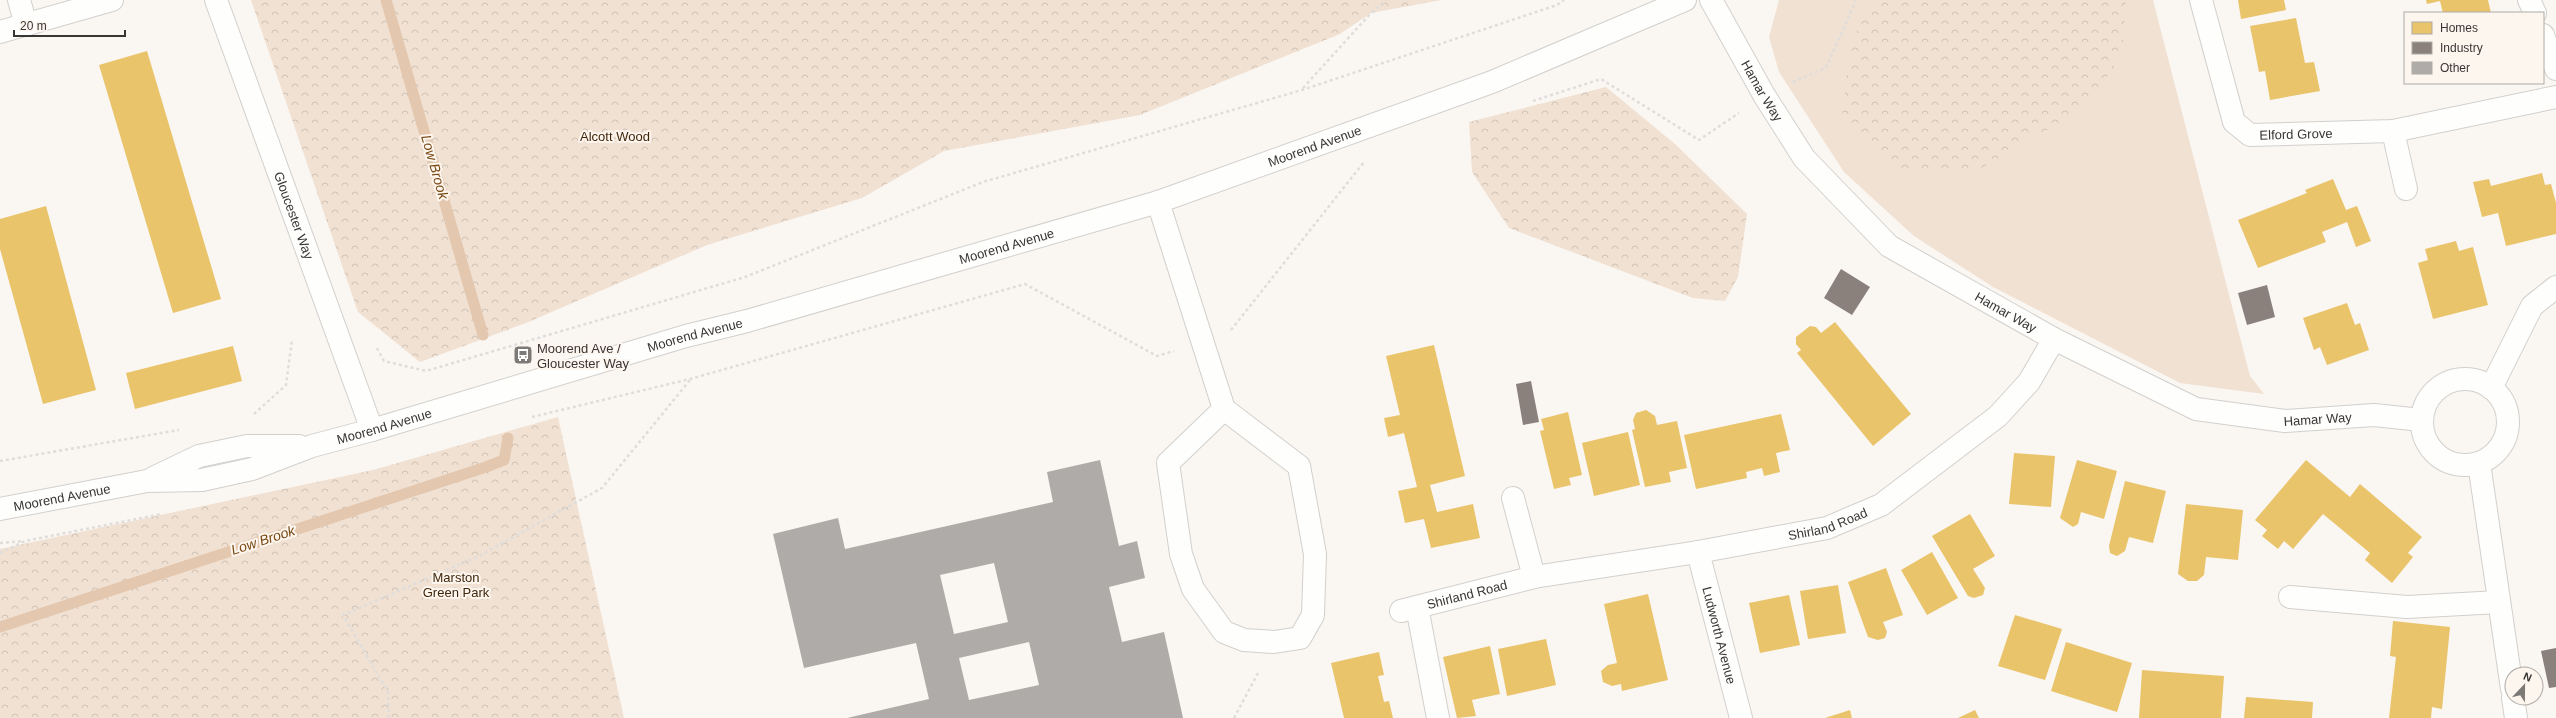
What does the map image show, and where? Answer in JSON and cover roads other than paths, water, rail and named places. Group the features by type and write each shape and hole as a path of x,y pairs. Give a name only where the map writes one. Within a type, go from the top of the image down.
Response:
{"street":[{"path":"19,0 26,25"},
{"path":"0,32 112,0"},
{"name":"Gloucester Way","path":"216,0 372,430"},
{"name":"Moorend Avenue","path":"0,508 147,481 199,456 247,446 312,446 372,430 686,336 748,321 1158,202 1492,82 1685,0"},
{"name":"Hamar Way","path":"1711,0 1764,95 1804,158 1889,246 2054,339 2196,409 2286,421 2374,415 2421,420"},
{"name":"Elford Grove","path":"2201,0 2234,122 2250,135 2393,131 2556,97"},
{"path":"2530,0 2534,12"},
{"path":"2544,38 2556,69"},
{"path":"2393,131 2406,189"},
{"path":"1158,202 1224,410 1300,466 1315,554 1313,615 1300,638 1274,642 1244,640 1224,632 1193,589 1181,554 1168,463 1224,410"},
{"path":"2491,388 2532,306 2556,287"},
{"name":"Shirland Road","path":"1438,718 1409,609 1534,577 1698,552 1827,528 1881,505 1998,416 2029,382 2054,339"},
{"path":"2458,379 2472,379 2491,388 2505,403 2508,429 2504,442 2496,452 2478,463 2460,465 2447,462 2436,455 2427,445 2422,433 2421,420 2424,405 2432,393 2444,384 2458,379"},
{"path":"2478,463 2509,666"},
{"path":"1513,498 1534,577"},
{"name":"Ludworth Avenue","path":"1698,552 1741,718"},
{"path":"2290,597 2407,607 2499,602"},
{"path":"2514,706 2516,718"}],"waterway":[{"name":"Low Brook","path":"386,0 483,335"},
{"name":"Low Brook","path":"0,627 486,467 504,460 508,438"}],"place":[{"name":"Moorend Ave / Gloucester Way","path":"523,355"}],"park label":[{"name":"Alcott Wood","path":"615,136"},
{"name":"Marston Green Park","path":"456,584"}]}
